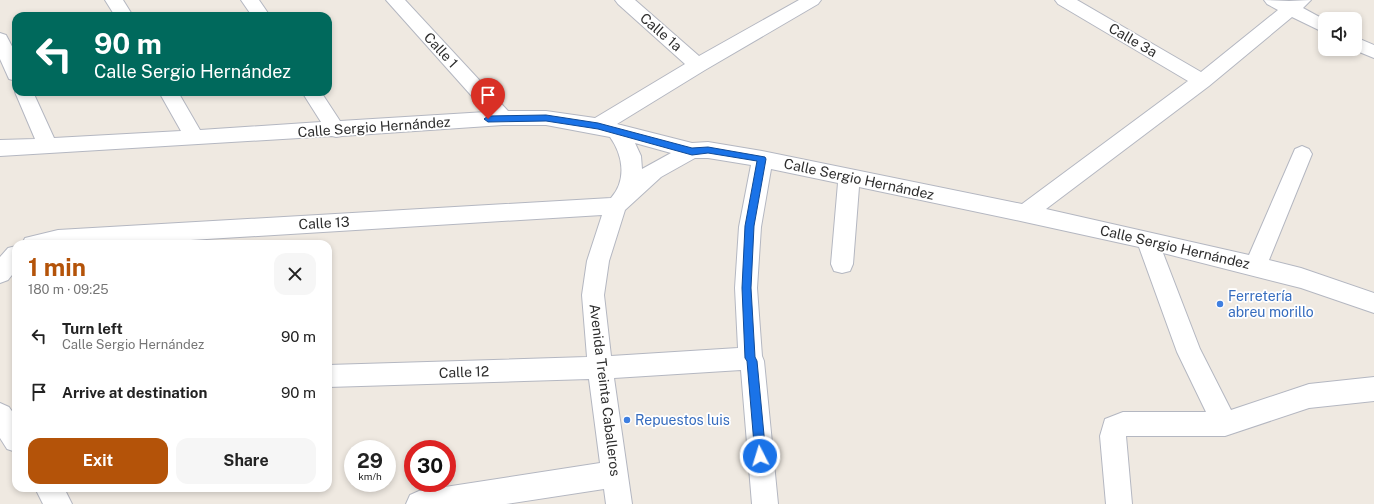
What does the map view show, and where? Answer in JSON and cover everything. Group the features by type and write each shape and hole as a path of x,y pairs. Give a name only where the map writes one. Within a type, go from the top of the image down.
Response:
{"street":[{"path":"114,0 122,12"},
{"path":"250,0 258,12"},
{"name":"Calle 1","path":"395,0 504,118"},
{"name":"Calle 1a","path":"624,0 698,65"},
{"path":"598,126 698,65 812,0"},
{"name":"Calle 3a","path":"1064,0 1202,81"},
{"path":"1273,0 1296,5 1318,22"},
{"path":"1025,213 1202,81 1296,5"},
{"path":"0,39 12,65"},
{"path":"1362,46 1374,52"},
{"path":"26,96 48,146"},
{"path":"170,96 194,137"},
{"path":"314,96 336,130"},
{"name":"Calle Sergio Hernández","path":"0,148 336,130 504,118 546,118 598,126 692,152 708,150 762,159 1025,213 1147,240 1301,278 1374,303"},
{"name":"Avenida Treinta Caballeros","path":"617,131 628,146 632,159 632,172 598,261 593,296 600,368 619,504"},
{"path":"620,201 654,171 692,152"},
{"path":"1256,266 1302,154"},
{"path":"762,159 750,226 746,288 750,358 752,361 765,504"},
{"path":"842,264 849,177"},
{"name":"Calle 13","path":"50,240 58,238 620,201"},
{"path":"1147,240 1189,352 1225,424"},
{"path":"0,273 12,260"},
{"name":"Calle 12","path":"332,376 600,368 750,358"},
{"path":"1118,504 1112,436 1114,428 1123,424 1225,424 1309,396 1355,390 1374,390"},
{"path":"0,415 12,434"},
{"path":"419,504 616,474"},
{"path":"51,492 59,504"}],"place":[{"name":"Ferretería abreu morillo","path":"1220,304"},
{"name":"Repuestos luis","path":"627,420"}],"route":[{"path":"488,119 546,118 598,126 692,152 708,150 762,159 750,226 746,288 750,358 752,361 760,456"}]}
